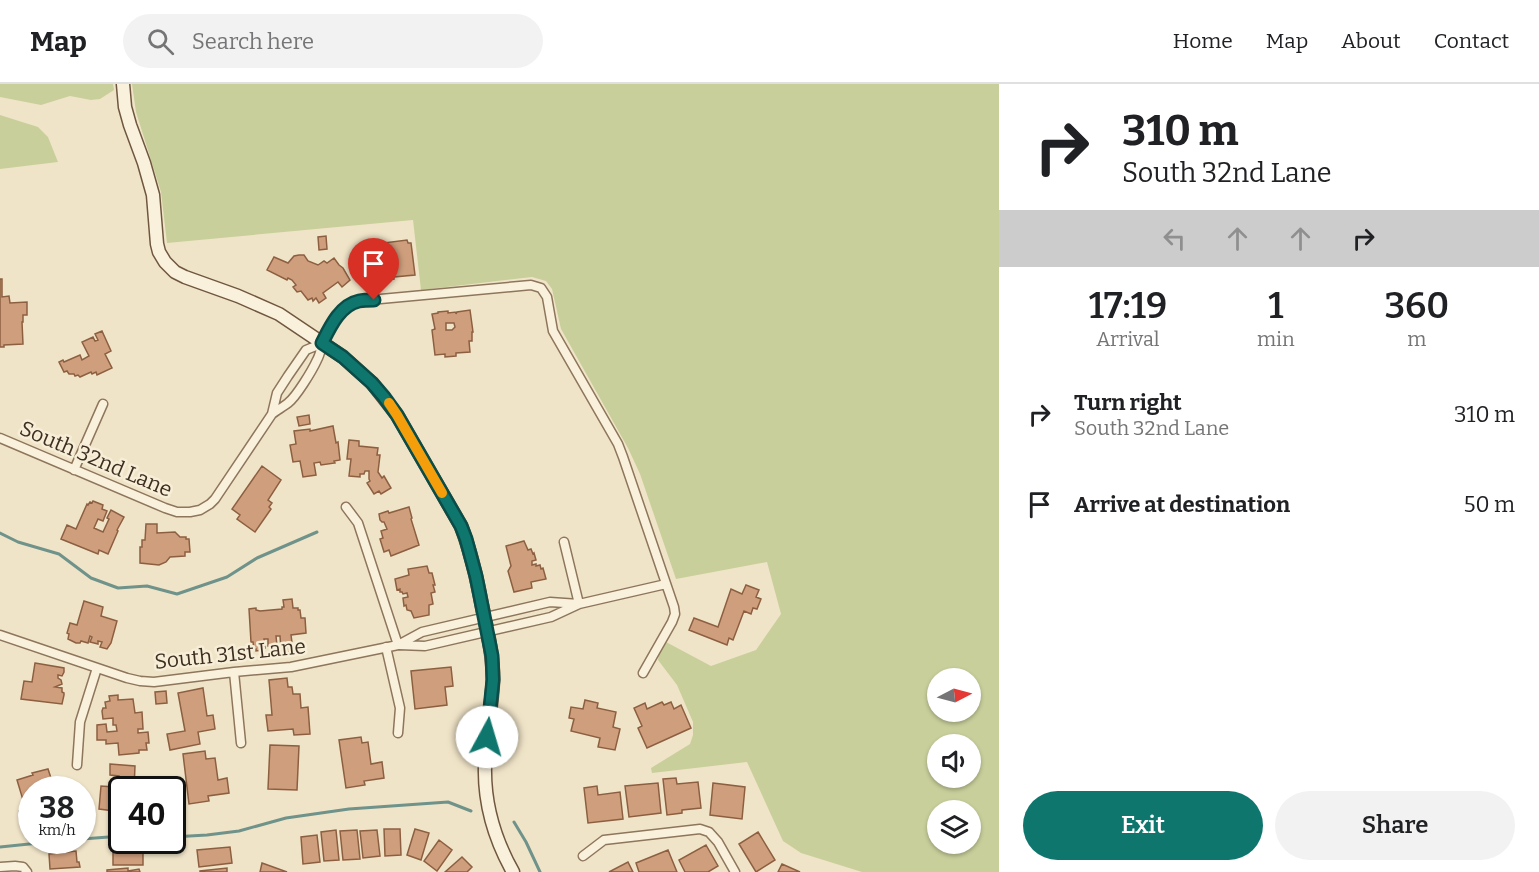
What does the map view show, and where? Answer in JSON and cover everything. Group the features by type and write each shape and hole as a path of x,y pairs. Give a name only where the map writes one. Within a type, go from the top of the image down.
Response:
{"street":[{"path":"123,84 130,125 151,187 157,244 165,262 185,278 238,296 279,314 343,357 372,383 397,415 461,526 471,556 492,656 493,680 485,756 490,811 495,834 513,872"},
{"name":"South 32nd Lane","path":"272,414 290,402 318,359 322,343 337,317 346,307 359,301 531,285 541,288 547,297 553,331 621,450 666,584"},
{"name":"South 32nd Lane","path":"0,438 171,510 184,512 200,510 211,503 221,492 272,414 277,393 306,350 322,343"},
{"path":"74,470 103,404"},
{"path":"346,507 358,523 398,645"},
{"path":"564,542 579,604"},
{"path":"643,673 675,614 666,584"},
{"name":"South 31st Lane","path":"0,635 140,681 154,682 291,667 398,645 425,646 533,622 551,617 579,604 666,584"},
{"name":"South 31st Lane","path":"398,645 422,632 550,602 579,604"},
{"path":"530,607 533,622"},
{"path":"444,627 447,641"},
{"path":"386,647 400,708 398,733"},
{"path":"77,765 80,722 98,668"},
{"path":"234,672 241,743"},
{"path":"583,856 604,840 700,829 709,832 718,842 735,872"},
{"path":"0,867 15,866 25,869"}],"green space":[{"path":"0,84 113,84 114,90 100,99 91,100 70,96 41,105 0,97"},
{"path":"132,84 999,84 999,872 862,872 801,853 783,841 747,762 652,773 651,768 690,744 693,735 693,722 677,685 658,660 666,642 711,666 756,650 781,614 767,562 676,579 640,474 628,448 561,329 552,289 546,281 532,277 421,290 413,220 167,243 161,192 136,112"},
{"path":"0,115 38,127 48,137 58,162 0,169"}],"building":[{"path":"326,236 327,249 319,250 318,237"},
{"path":"407,240 411,243 415,275 369,282 367,265 361,266 359,247 363,247 366,243"},
{"path":"304,255 308,261 318,265 334,258 350,280 342,287 338,282 323,293 326,298 319,303 316,298 313,301 312,298 308,300 301,291 297,292 293,287 296,285 292,280 288,278 287,280 267,270 274,257 288,263 294,256"},
{"path":"0,279 2,279 2,297 9,296 10,303 27,302 27,315 23,315 22,322 23,344 0,347"},
{"path":"470,310 473,332 472,341 469,341 470,352 445,357 445,354 435,355 432,330 435,329 432,314 448,311 448,313 456,312 456,314","holes":["446,323 454,323 455,327 452,330 446,330"]},
{"path":"102,331 111,351 105,354 112,368 97,375 96,372 92,374 91,372 80,377 69,374 67,371 64,372 59,362 80,355 82,360 89,356 82,342 93,337 95,341 98,340 95,334"},
{"path":"309,415 310,424 299,426 297,417"},
{"path":"333,426 340,460 321,465 320,462 314,463 316,475 303,477 300,461 293,462 290,445 296,444 294,431 310,429 310,431"},
{"path":"349,440 359,441 359,446 378,448 377,455 380,455 378,472 382,478 384,476 391,488 381,494 379,491 374,494 367,483 370,481 369,471 360,474 360,477 349,476 351,459 347,459"},
{"path":"262,466 281,480 268,500 272,503 269,507 271,509 255,532 237,519 240,515 232,509"},
{"path":"93,501 103,505 102,509 107,511 103,521 98,519 94,528 103,532 111,510 124,517 108,554 99,550 98,554 61,539 67,525 76,529 87,504"},
{"path":"409,507 419,545 391,556 389,550 384,552 380,539 383,538 381,531 387,529 384,522 380,520 379,514"},
{"path":"146,524 157,524 157,533 175,532 180,537 186,537 189,539 190,552 185,552 185,556 170,557 159,565 140,563 140,547 142,547 142,540 145,540"},
{"path":"524,541 528,550 531,549 534,553 536,560 532,561 532,565 540,565 541,569 543,568 546,579 531,582 532,588 514,592 508,571 511,566 506,546"},
{"path":"427,566 429,573 432,573 435,585 433,585 435,592 431,593 433,604 429,605 429,615 414,618 406,605 404,606 403,598 408,597 407,593 403,594 400,589 397,590 395,579 409,575 408,569"},
{"path":"746,585 759,590 756,597 761,599 757,609 753,608 751,614 744,611 733,640 729,638 727,645 689,630 694,618 718,627 731,589 742,594"},
{"path":"292,599 293,608 298,608 301,618 305,618 306,633 291,635 293,650 290,650 291,652 281,651 280,636 276,636 277,646 268,646 268,639 264,639 264,650 256,651 251,642 249,609 256,608 260,611 282,609 283,600"},
{"path":"84,601 103,607 101,616 117,621 107,649 100,647 102,642 98,641 98,644 90,642 92,637 90,636 88,643 81,641 76,643 68,639 70,623 77,625"},
{"path":"35,663 64,668 62,676 58,675 62,684 55,687 62,688 64,695 62,704 21,699 24,681 32,682"},
{"path":"451,667 453,686 445,687 447,705 415,709 411,671"},
{"path":"287,678 288,687 292,687 293,694 300,694 301,708 308,707 310,734 294,735 293,729 268,731 266,715 272,715 269,680"},
{"path":"203,688 207,716 213,715 215,729 198,732 200,744 170,750 167,734 185,731 178,693"},
{"path":"166,691 167,703 156,704 155,692"},
{"path":"118,695 118,700 133,699 135,713 142,712 143,729 138,729 138,733 148,732 147,750 119,755 118,743 106,744 106,740 97,740 97,725 106,724 107,732 117,731 116,725 113,725 113,718 103,719 102,711 106,708 105,702 110,701 109,696"},
{"path":"585,700 598,703 597,708 616,712 613,727 620,729 615,750 598,747 600,738 571,731 574,719 569,718 571,707 583,709"},
{"path":"662,702 664,705 671,702 674,709 681,705 691,728 647,748 638,728 642,726 634,708 645,703 647,709"},
{"path":"361,737 362,743 368,742 371,764 382,762 384,778 364,781 365,785 346,788 339,740"},
{"path":"270,745 299,746 297,790 268,789"},
{"path":"205,751 206,759 215,758 218,780 227,778 229,793 208,796 209,801 189,804 183,754"},
{"path":"110,764 135,766 135,776 110,775"},
{"path":"48,769 50,776 30,776 33,775 32,773"},
{"path":"676,778 677,784 698,782 701,808 682,810 682,813 667,815 663,779"},
{"path":"658,783 661,813 629,817 625,786"},
{"path":"713,783 745,787 742,819 710,815"},
{"path":"101,786 108,787 108,810 99,809"},
{"path":"597,786 598,795 620,792 623,819 588,823 584,788"},
{"path":"384,829 400,829 401,855 385,856"},
{"path":"415,829 429,833 421,860 407,855"},
{"path":"336,830 339,860 324,861 321,832"},
{"path":"357,830 360,859 343,860 340,831"},
{"path":"377,830 380,856 363,858 360,831"},
{"path":"758,832 775,860 756,872 739,844"},
{"path":"317,835 320,862 303,864 301,837"},
{"path":"439,840 452,850 437,871 424,861"},
{"path":"706,845 718,866 708,872 685,872 679,860"},
{"path":"230,847 232,863 199,867 197,850"},
{"path":"668,850 677,872 639,872 636,863"},
{"path":"49,854 76,854 80,867 50,869"},
{"path":"113,854 143,854 143,865 113,865"},
{"path":"462,857 472,867 467,872 445,872"},
{"path":"628,862 633,872 609,872"},
{"path":"262,863 287,872 260,872"},
{"path":"782,864 800,872 778,872"},
{"path":"128,868 128,871 139,869 140,872 107,872 107,870"},
{"path":"227,868 227,872 200,872 200,871"}],"waterway":[{"path":"0,533 18,542 59,554 91,578 118,588 147,586 177,594 227,577 257,558 317,532"},
{"path":"186,836 239,831 286,818 349,809 448,802 471,811"},
{"path":"514,822 540,872"},
{"path":"96,838 108,837"},
{"path":"0,847 18,845"}],"slow traffic":[{"path":"389,403 442,493"}],"route":[{"path":"374,300 359,301 346,307 337,317 322,343 343,357 384,397 397,415 461,526 476,576 492,656 493,680 487,737"}]}
